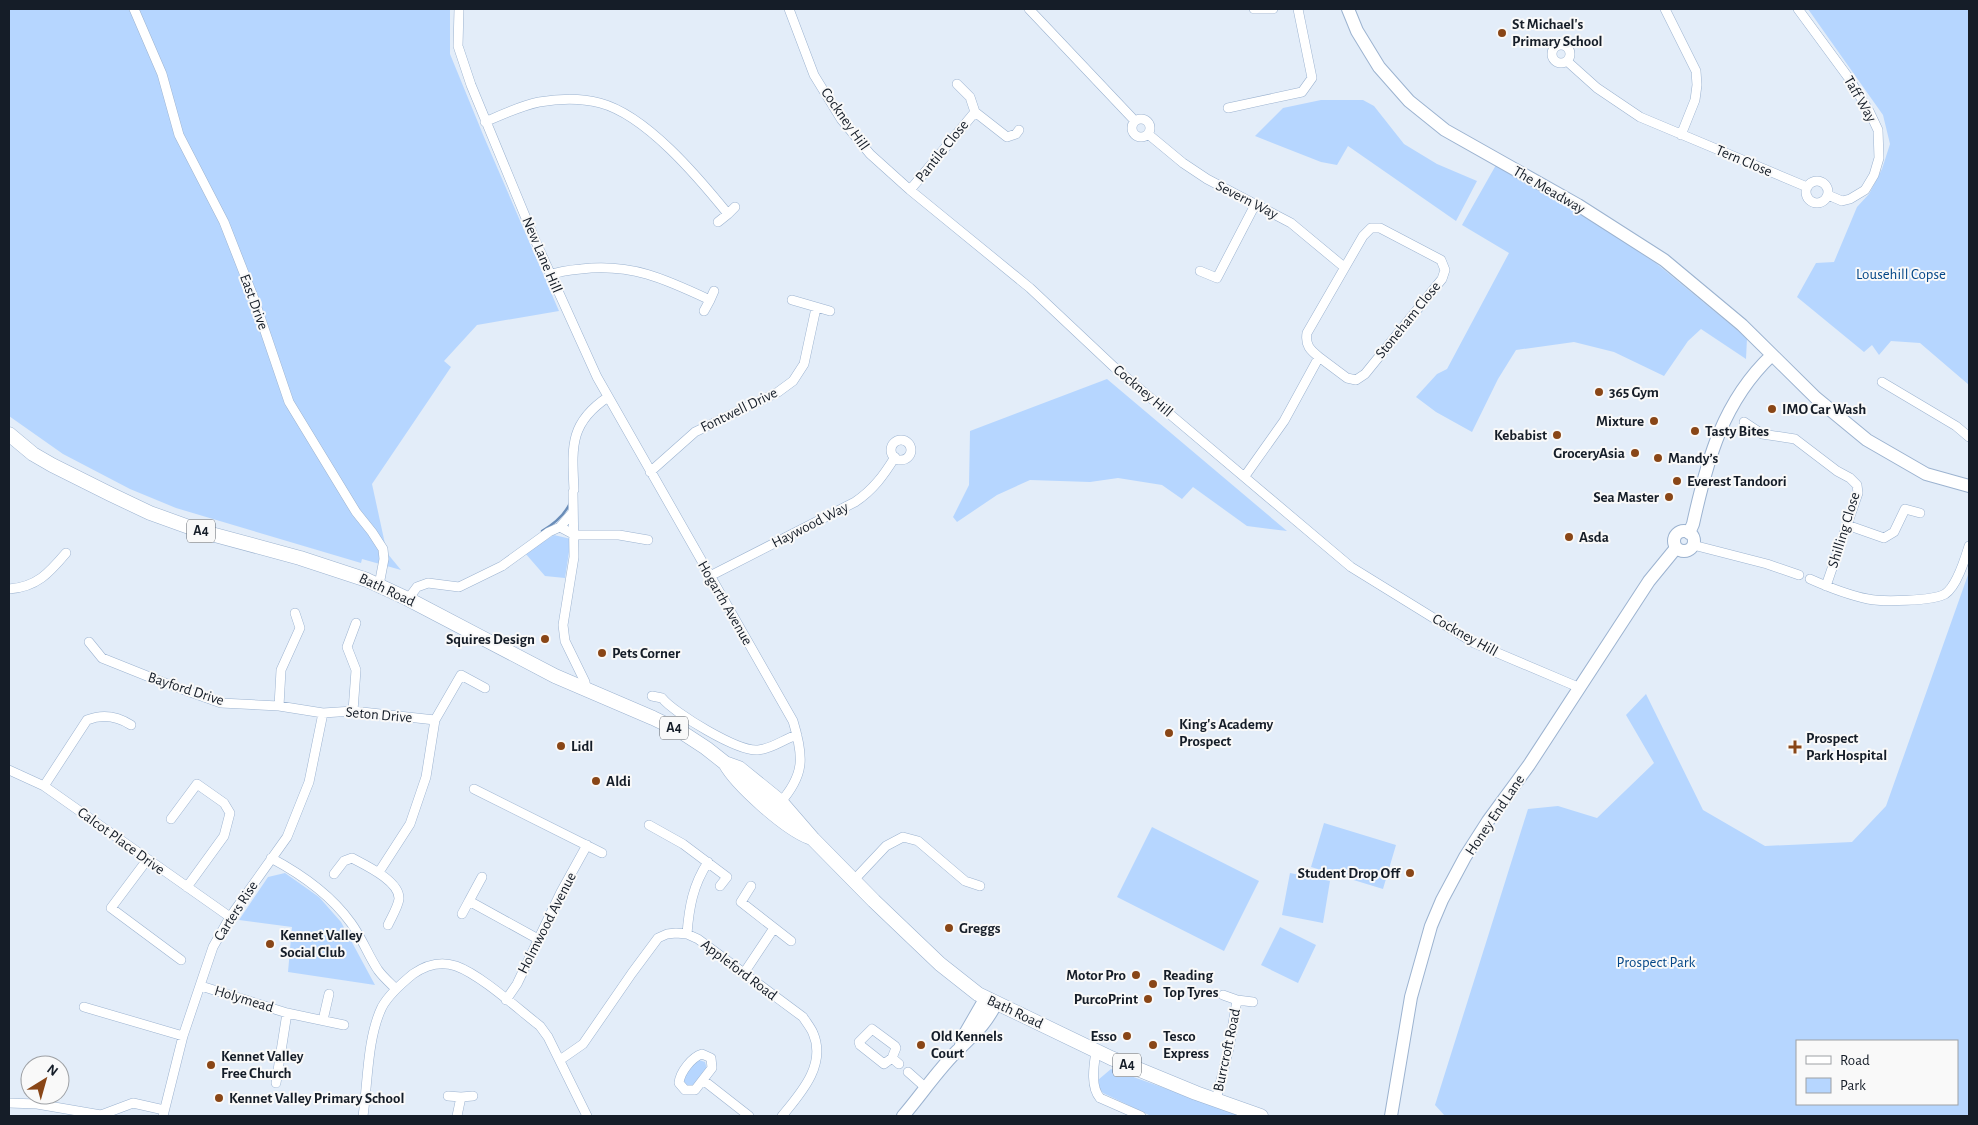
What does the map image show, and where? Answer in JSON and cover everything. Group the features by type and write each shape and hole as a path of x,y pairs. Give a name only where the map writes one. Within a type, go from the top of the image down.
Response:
{"main road":[{"name":"Bath Road","path":"9,434 33,454"},
{"name":"Bath Road","path":"9,445 33,454 110,494 182,525 324,565 379,585 513,655 670,726 706,748 725,763 731,775 776,807 797,832 813,839 940,964 966,986 1095,1057 1131,1067 1261,1116"}],"street":[{"name":"East Drive","path":"134,9 162,74 179,134 224,222 253,296 289,402 356,512 383,549 383,567 379,585"},
{"name":"New Lane Hill","path":"459,9 458,46 485,122 550,275 608,397"},
{"name":"Cockney Hill","path":"789,9 814,75 841,119 870,154 910,190 1022,282 1114,367 1351,567 1474,643 1578,688"},
{"name":"Severn Way","path":"1029,9 1135,121 1143,119 1148,122 1150,126 1148,134 1182,164 1292,223 1344,266"},
{"path":"1254,9 1273,9"},
{"path":"1228,108 1302,92 1312,78 1298,9"},
{"name":"The Meadway","path":"1348,9 1378,67 1409,101 1438,125 1578,205 1664,260 1742,325 1816,398 1866,440 1926,474 1969,486"},
{"path":"1664,9 1696,71 1695,100 1681,135"},
{"name":"Taff Way","path":"1798,9 1848,77 1870,111 1878,130 1879,158 1874,175 1865,190 1850,199 1842,201 1828,195"},
{"name":"Tern Close","path":"1568,62 1596,88 1640,117 1807,187"},
{"name":"Pantile Close","path":"957,84 970,97 975,112 1007,137 1016,134 1019,130"},
{"path":"485,122 522,106 539,102 572,100 600,103 633,118 694,172 728,214"},
{"name":"Pantile Close","path":"910,190 975,112"},
{"name":"Tern Close","path":"1815,180 1822,182 1827,188 1828,195 1820,203 1812,202 1807,197 1807,187 1815,180"},
{"path":"1200,271 1217,278 1256,203"},
{"path":"718,222 735,207"},
{"name":"Stoneham Close","path":"1371,228 1380,228 1441,260 1445,270 1442,279 1365,374 1356,380 1347,378 1319,357 1309,349 1306,340 1307,333 1344,266 1363,236 1371,228"},
{"path":"550,275 567,270 620,268 668,281 710,300"},
{"path":"704,311 714,291"},
{"path":"792,300 830,311"},
{"name":"Fontwell Drive","path":"650,472 695,432 778,392 793,381 804,364 816,308"},
{"path":"1693,546 1693,537 1689,533 1713,448 1734,400 1754,372 1772,355"},
{"path":"1244,476 1284,421 1319,357"},
{"path":"1882,382 1956,426 1969,437"},
{"path":"586,689 585,682 566,641 563,625 574,557 572,449 575,435 582,423 596,405 608,397"},
{"name":"Hogarth Avenue","path":"608,397 793,721 797,735 800,767 795,785 776,807"},
{"name":"Shilling Close","path":"1744,422 1762,434 1795,439 1857,485 1858,493 1826,586"},
{"name":"Haywood Way","path":"710,576 856,502 872,489 895,458"},
{"path":"1848,525 1884,538 1894,532 1905,510 1920,513"},
{"path":"408,599 417,588 428,583 459,587 502,566 549,532 560,527 573,512"},
{"path":"560,527 575,535 619,535 648,540"},
{"name":"Honey End Lane","path":"1392,1116 1411,997 1434,917 1465,857 1488,821 1529,765 1649,581 1676,548 1674,539 1677,534 1683,531 1689,533"},
{"path":"1676,548 1685,551 1693,546 1767,564 1799,575"},
{"path":"1810,579 1870,600 1929,599 1946,593 1957,577 1969,546"},
{"path":"9,589 19,588 46,576 66,553"},
{"path":"279,706 281,670 300,628 295,613"},
{"path":"354,711 356,670 347,647 356,623"},
{"name":"Bayford Drive","path":"89,642 102,658 221,703 279,706 323,713"},
{"path":"379,872 410,824 426,777 435,720 461,675 485,688"},
{"path":"652,696 662,698 668,706 744,749 758,750 772,747 789,737 797,735"},
{"name":"Seton Drive","path":"323,713 354,711 435,720"},
{"name":"Carters Rise","path":"164,1113 183,1036 213,947 230,918 287,837 309,782 323,713"},
{"path":"44,786 87,720 102,716 124,720 131,724"},
{"name":"Calcot Place Drive","path":"9,771 44,786 230,918"},
{"path":"171,819 197,784 224,803 230,813 224,836 187,887"},
{"path":"474,789 602,853"},
{"path":"649,825 683,844 728,876 720,886"},
{"path":"854,880 886,846 904,838 918,841 965,881 980,886"},
{"name":"Holmwood Avenue","path":"506,1000 517,984 561,892 587,845"},
{"path":"271,858 292,869 314,885 341,911 351,923 379,971 396,989"},
{"path":"334,874 344,861 352,858 379,872 396,889 399,899 388,925"},
{"path":"147,860 111,908 181,960"},
{"path":"687,934 689,906 695,885 708,862"},
{"path":"462,914 482,877"},
{"path":"752,886 741,902 792,941"},
{"path":"468,901 538,939"},
{"path":"744,972 774,928"},
{"name":"Appleford Road","path":"560,1060 583,1044 658,938 667,934 687,934 698,939 803,1017 814,1033 817,1047 813,1071 808,1083 782,1116"},
{"path":"363,1116 372,1042 378,1019 388,998 396,989 419,970 433,964 455,965 465,970 540,1026 560,1060 585,1116"},
{"name":"Holymead","path":"201,986 287,1013 344,1025"},
{"path":"322,1020 328,994"},
{"name":"Burrcroft Road","path":"1222,995 1237,1000 1253,1002"},
{"name":"Burrcroft Road","path":"1216,1100 1237,1000"},
{"path":"903,1116 960,1048 986,1023 991,1001"},
{"path":"84,1007 183,1036"},
{"name":"Holymead","path":"276,1083 287,1013"},
{"path":"1095,1057 1095,1093 1100,1098 1141,1116"},
{"path":"908,1072 926,1088"},
{"path":"703,1080 749,1116"},
{"path":"448,1096 472,1096"},
{"path":"457,1116 461,1097"},
{"path":"9,1103 37,1104 101,1115 133,1103 164,1113"}],"green space":[{"path":"9,9 450,9 450,54 559,311 477,325 444,361 451,367 372,484 387,553 401,570 362,559 361,563 176,508 130,489 63,454 9,416"},
{"name":"Lousehill Copse","path":"1808,9 1969,10 1969,385 1920,343 1891,341 1879,355 1872,345 1864,352 1797,297 1816,263 1834,262 1857,207 1869,194 1882,169 1890,144 1883,115"},
{"path":"1321,100 1363,100 1374,106 1404,144 1437,164 1477,181 1456,221 1348,146 1337,165 1321,162 1255,136 1283,108"},
{"path":"1496,165 1613,234 1657,264 1747,338 1746,359 1701,329 1688,341 1664,376 1614,352 1574,342 1516,350 1498,379 1472,432 1436,412 1416,397 1437,374 1447,369 1509,253 1462,225"},
{"path":"1107,379 1287,531 1247,526 1193,487 1182,499 1162,485 1118,478 1090,482 1030,480 997,495 957,522 953,517 969,485 970,431"},
{"path":"554,535 571,539 565,578 545,576 525,553"},
{"name":"Prospect Park","path":"1969,572 1969,1116 1445,1116 1435,1105 1528,809 1558,806 1597,818 1654,763 1626,715 1646,694 1703,810 1765,846 1852,842 1886,806"},
{"path":"1324,823 1396,845 1383,889 1311,867"},
{"path":"1152,827 1259,881 1224,951 1117,897"},
{"path":"285,873 319,897 341,922 375,985 288,972 292,927 239,920 268,877"},
{"path":"1290,873 1330,881 1323,923 1282,915"},
{"path":"1280,927 1316,945 1298,983 1261,965"},
{"path":"699,1060 705,1062 707,1069 696,1084 691,1087 686,1086 683,1082 685,1075 691,1066"},
{"path":"1111,1069 1243,1116 1151,1116 1103,1093 1098,1087 1098,1080"}],"waterway":[{"path":"542,531 551,526 565,512 570,503"}],"place":[{"name":"St Michael's Primary School","path":"1502,33"},
{"name":"365 Gym","path":"1599,392"},
{"name":"IMO Car Wash","path":"1772,409"},
{"name":"Mixture","path":"1654,421"},
{"name":"Tasty Bites","path":"1695,431"},
{"name":"Kebabist","path":"1557,435"},
{"name":"GroceryAsia","path":"1635,453"},
{"name":"Mandy’s","path":"1658,458"},
{"name":"Everest Tandoori","path":"1677,481"},
{"name":"Sea Master","path":"1669,497"},
{"name":"Asda","path":"1569,537"},
{"name":"Squires Design","path":"545,639"},
{"name":"Pets Corner","path":"602,653"},
{"name":"King's Academy Prospect","path":"1169,733"},
{"name":"Lidl","path":"561,746"},
{"name":"Prospect Park Hospital","path":"1795,747"},
{"name":"Aldi","path":"596,781"},
{"name":"Student Drop Off","path":"1410,873"},
{"name":"Greggs","path":"949,928"},
{"name":"Kennet Valley Social Club","path":"270,944"},
{"name":"Motor Pro","path":"1136,975"},
{"name":"Reading Top Tyres","path":"1153,984"},
{"name":"PurcoPrint","path":"1148,999"},
{"name":"Esso","path":"1127,1036"},
{"name":"Old Kennels Court","path":"921,1045"},
{"name":"Tesco Express","path":"1153,1045"},
{"name":"Kennet Valley Free Church","path":"211,1065"},
{"name":"Kennet Valley Primary School","path":"219,1098"}]}
